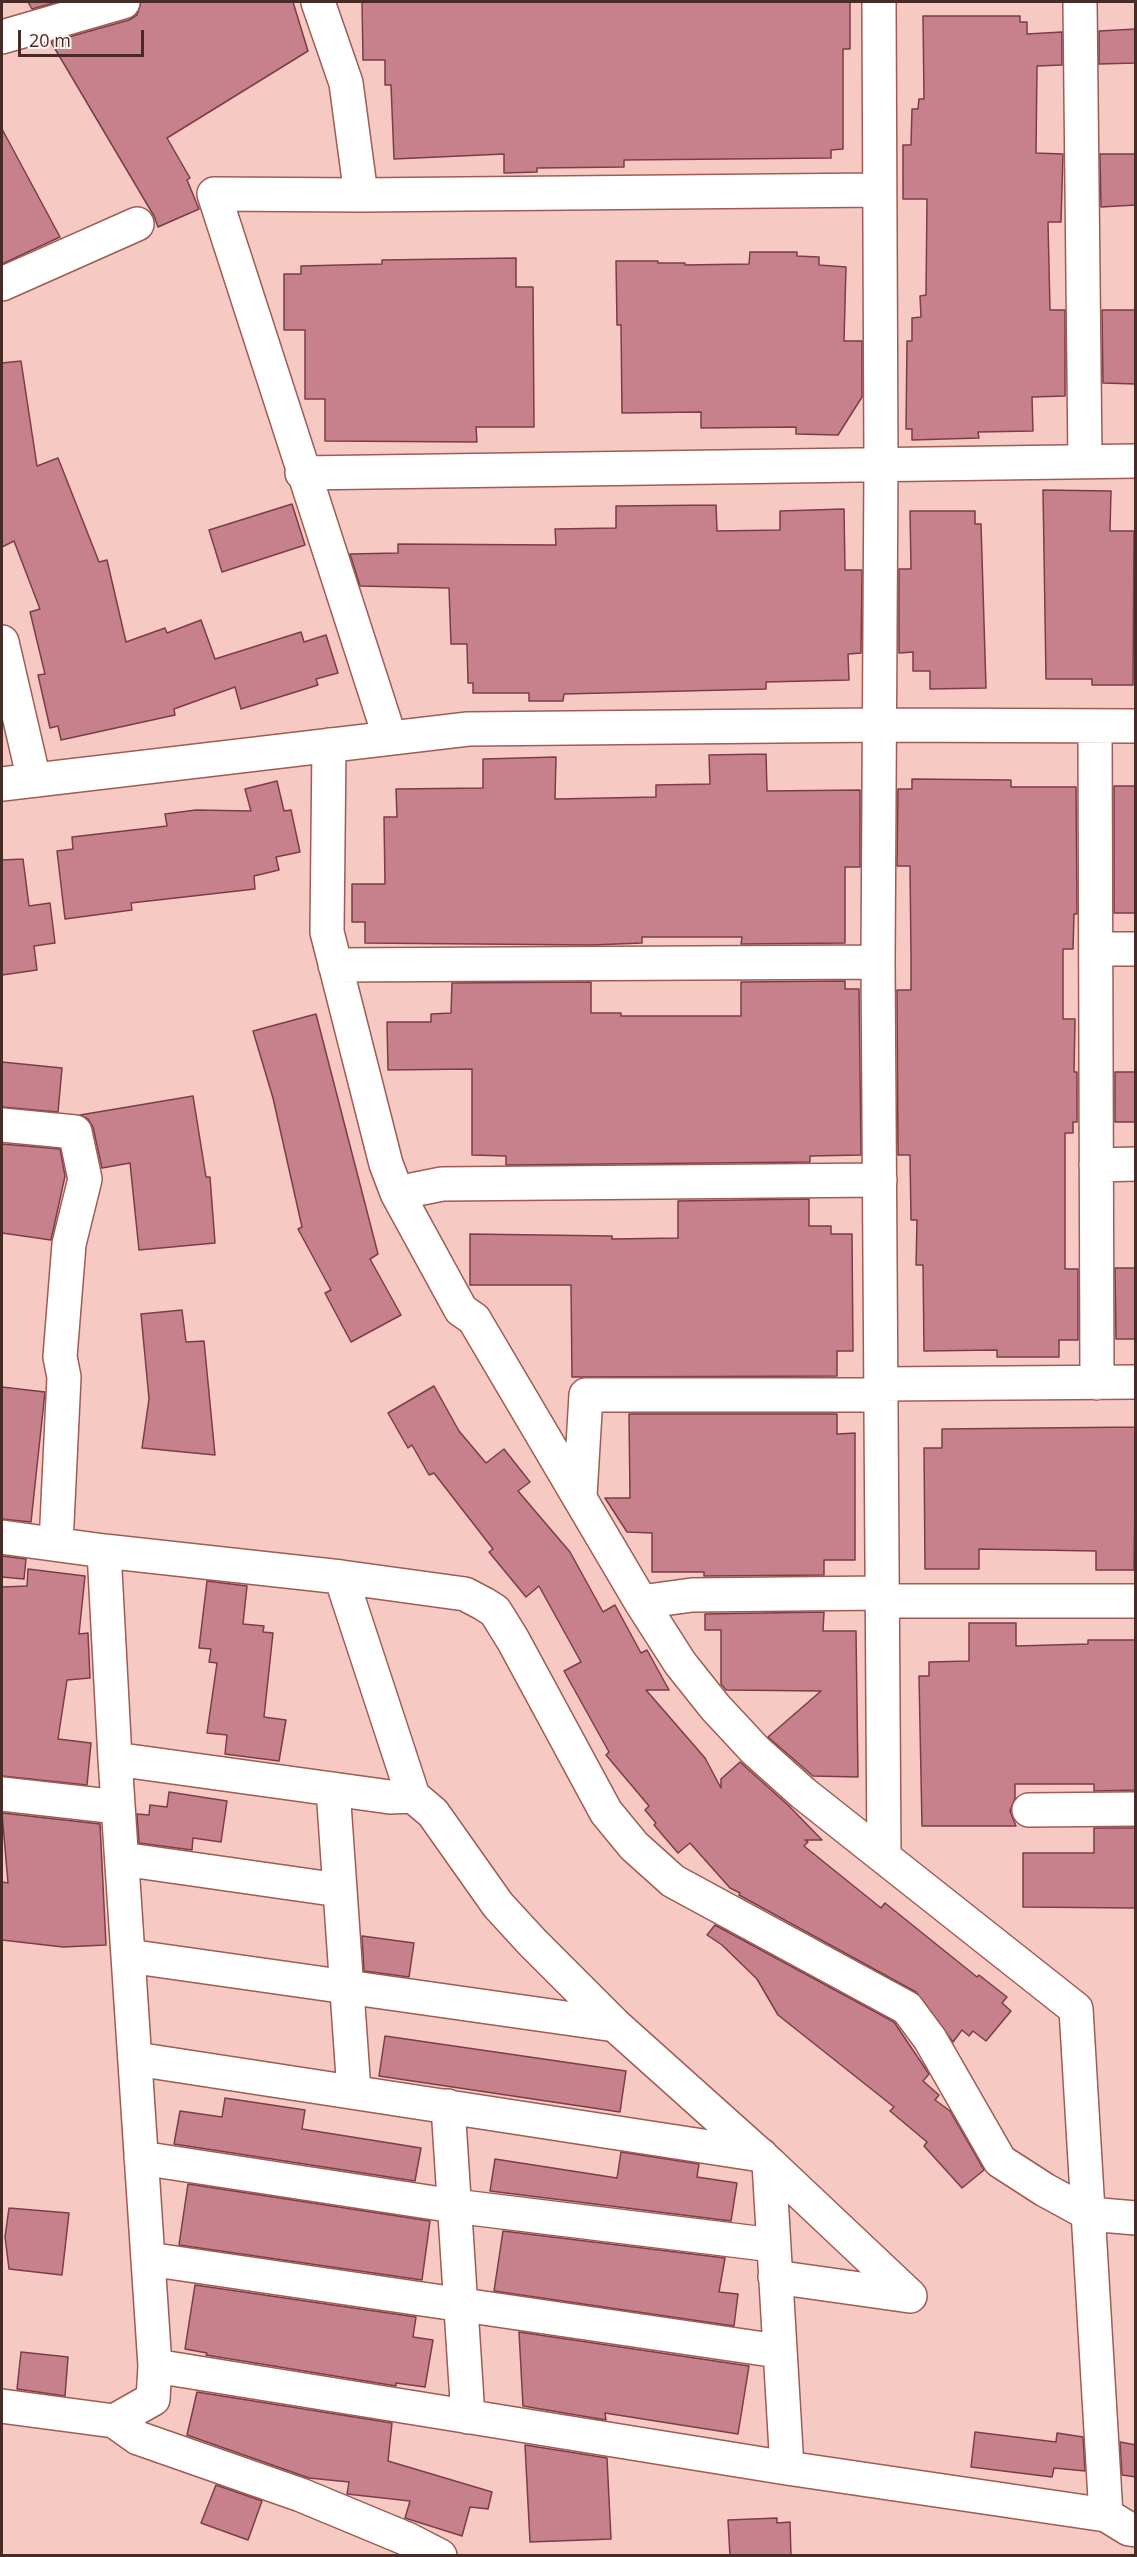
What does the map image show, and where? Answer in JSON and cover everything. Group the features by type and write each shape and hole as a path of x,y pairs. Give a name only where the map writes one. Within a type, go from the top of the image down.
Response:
{"street":[{"path":"2,37 122,2"},
{"path":"318,2 346,83 361,195"},
{"path":"879,2 878,190 881,463 878,962 884,1856"},
{"path":"1080,2 1085,461"},
{"path":"390,738 302,473 214,194 361,195 878,190"},
{"path":"2,284 137,224"},
{"path":"302,473 1136,461"},
{"path":"2,642 34,780"},
{"path":"2,784 468,729 879,725 1136,726"},
{"path":"1095,726 1097,1383"},
{"path":"329,746 327,932 386,1164 397,1193 461,1310 474,1319 641,1602 680,1663 755,1750 803,1793 1076,2009 1106,2515"},
{"path":"1097,950 1136,949"},
{"path":"335,965 878,962"},
{"path":"2,1125 75,1132 85,1179 69,1245 60,1357 64,1377 57,1544"},
{"path":"1096,1165 1136,1164"},
{"path":"397,1193 442,1185 880,1180"},
{"path":"580,1496 586,1395 1136,1383"},
{"path":"2,1537 465,1594 495,1611 606,1812 634,1846 673,1881 907,2008 930,2039 1000,2161 1045,2190 1089,2214 1136,2218"},
{"path":"104,1551 118,1807 155,2366 153,2399 114,2421"},
{"path":"341,1577 413,1796 433,1813 505,1912 615,2025 765,2159 910,2296 775,2277"},
{"path":"641,1602 692,1595 1136,1601"},
{"path":"115,1759 333,1790 390,1797 413,1796"},
{"path":"333,1790 354,2092"},
{"path":"2,1794 118,1807"},
{"path":"1029,1810 1136,1809"},
{"path":"122,1859 339,1890"},
{"path":"128,1956 615,2025"},
{"path":"136,2059 448,2106 765,2159"},
{"path":"448,2106 468,2417"},
{"path":"141,2158 454,2206 773,2245"},
{"path":"765,2159 773,2245 787,2468"},
{"path":"148,2259 778,2351"},
{"path":"155,2366 787,2468 1106,2515 1129,2529 1136,2530"},
{"path":"2,2406 114,2421 138,2438 301,2496 407,2539 440,2556"}],"building":[{"path":"28,2 57,2 32,9"},
{"path":"141,2 293,2 308,51 167,138 190,178 187,180 199,209 158,227 154,216 51,42 129,20 137,15"},
{"path":"362,2 850,2 850,49 843,49 843,149 831,150 831,158 624,160 624,167 537,168 537,172 504,173 504,154 394,159 391,85 385,85 385,60 363,60"},
{"path":"923,16 1020,16 1020,22 1027,22 1027,34 1062,32 1062,65 1037,66 1036,153 1063,154 1061,222 1048,222 1050,310 1065,310 1065,396 1032,397 1033,431 978,432 979,438 912,440 912,429 906,429 907,341 912,341 912,318 921,317 920,296 926,295 927,199 903,199 903,145 911,145 912,109 918,109 919,99 924,99"},
{"path":"1136,29 1136,63 1099,64 1099,31"},
{"path":"2,129 60,237 2,264"},
{"path":"1100,154 1136,154 1136,205 1101,207"},
{"path":"750,252 797,252 797,256 819,257 819,265 846,267 844,341 862,341 862,397 838,435 796,434 796,427 701,428 701,412 622,413 621,325 617,325 616,261 658,261 658,263 685,263 685,265 749,264"},
{"path":"516,258 516,287 533,287 534,427 476,427 477,442 325,441 325,399 305,399 305,330 284,330 284,274 301,274 301,266 382,264 382,260"},
{"path":"1102,310 1136,310 1136,384 1103,383"},
{"path":"21,361 37,466 58,458 99,562 107,560 126,642 165,628 167,633 201,620 215,659 301,632 304,642 326,635 338,673 316,679 318,685 241,709 235,687 174,709 175,715 61,740 58,726 50,728 38,675 45,674 30,612 40,609 14,541 2,547 2,363"},
{"path":"1043,490 1111,491 1110,531 1134,531 1133,685 1092,685 1092,679 1046,679"},
{"path":"292,504 305,545 222,572 209,530"},
{"path":"716,505 717,531 780,530 780,511 844,509 845,570 862,570 861,653 848,654 849,680 766,682 766,689 564,694 563,701 529,701 529,693 473,693 473,683 468,683 467,644 451,644 449,588 360,586 350,554 398,553 398,544 556,545 555,529 616,528 616,506"},
{"path":"910,511 975,511 975,524 981,524 986,688 930,689 930,671 913,671 913,652 899,653 899,569 911,569"},
{"path":"766,754 767,791 860,790 860,867 845,867 845,943 741,944 742,937 642,937 642,943 591,945 365,943 365,922 352,922 352,884 385,884 384,817 397,817 396,789 483,788 483,759 556,757 555,799 656,797 656,785 710,784 709,755"},
{"path":"912,779 1011,780 1011,787 1076,787 1077,914 1074,914 1073,949 1063,949 1063,1019 1075,1019 1074,1072 1077,1072 1077,1122 1073,1122 1073,1133 1065,1133 1065,1269 1078,1269 1078,1340 1059,1340 1059,1357 997,1357 997,1350 924,1351 923,1265 916,1265 917,1220 911,1220 910,1155 898,1155 897,990 911,990 911,956 910,866 897,866 898,789 912,789"},
{"path":"277,781 284,811 291,810 300,852 276,857 279,870 254,876 255,889 131,903 132,910 65,919 57,851 73,849 72,837 167,826 165,814 196,810 251,811 245,789"},
{"path":"1114,786 1136,786 1136,913 1114,913"},
{"path":"23,859 29,906 50,903 55,943 34,946 37,970 2,975 2,860"},
{"path":"845,981 845,989 859,989 861,1155 810,1156 810,1162 506,1165 506,1156 472,1155 472,1069 388,1070 387,1022 431,1022 431,1014 451,1013 452,983 591,982 591,1013 621,1013 621,1016 741,1016 741,982"},
{"path":"316,1014 378,1254 370,1259 401,1315 351,1342 325,1293 331,1290 298,1229 302,1227 273,1098 253,1031"},
{"path":"2,1062 62,1068 58,1112 2,1107"},
{"path":"1115,1072 1136,1072 1136,1122 1115,1122"},
{"path":"193,1096 206,1177 210,1177 215,1243 139,1250 130,1163 102,1168 93,1127 88,1119 80,1115"},
{"path":"2,1144 60,1149 65,1176 51,1240 2,1233"},
{"path":"809,1199 809,1226 831,1226 831,1234 852,1234 853,1351 837,1351 837,1376 572,1377 571,1285 470,1285 470,1234 612,1236 612,1239 678,1238 678,1201"},
{"path":"1115,1268 1136,1268 1136,1339 1116,1339"},
{"path":"182,1310 186,1342 204,1341 215,1455 142,1448 149,1399 141,1314"},
{"path":"434,1386 459,1431 486,1463 504,1449 530,1482 518,1491 570,1552 603,1612 615,1605 641,1653 647,1650 669,1690 646,1690 705,1758 721,1788 721,1779 740,1762 789,1806 822,1840 805,1840 808,1842 804,1846 881,1908 885,1903 977,1977 979,1975 1007,1997 1002,2003 1011,2011 986,2041 973,2031 969,2036 962,2030 953,2042 916,1992 739,1895 740,1893 730,1888 690,1843 678,1853 654,1825 656,1823 645,1810 649,1806 606,1755 609,1752 564,1671 581,1662 539,1586 526,1597 489,1552 493,1549 434,1473 429,1475 412,1445 408,1448 388,1413"},
{"path":"2,1387 45,1392 31,1522 2,1519"},
{"path":"629,1414 837,1414 837,1434 855,1433 855,1560 824,1560 824,1575 704,1576 704,1572 652,1572 652,1533 627,1532 605,1498 630,1498"},
{"path":"1136,1427 1134,1570 1096,1570 1096,1551 979,1549 979,1569 925,1569 924,1448 942,1448 942,1429"},
{"path":"2,1556 26,1559 24,1579 2,1577"},
{"path":"28,1569 85,1576 79,1634 88,1633 90,1678 67,1680 58,1739 91,1743 87,1785 2,1776 2,1587 27,1586"},
{"path":"207,1581 247,1586 243,1624 264,1626 263,1632 273,1633 264,1717 286,1720 279,1761 225,1754 227,1735 207,1733 217,1663 209,1662 211,1649 199,1648"},
{"path":"824,1612 823,1631 856,1631 858,1777 813,1776 768,1737 821,1691 726,1690 721,1684 721,1630 705,1630 705,1614"},
{"path":"969,1623 1016,1623 1016,1646 1088,1644 1088,1640 1136,1640 1136,1790 1094,1791 1094,1784 1015,1784 1015,1798 1010,1811 1016,1826 922,1826 919,1676 929,1676 929,1662 969,1661"},
{"path":"169,1792 227,1801 221,1842 193,1838 192,1850 139,1843 137,1814 149,1815 150,1805 167,1807"},
{"path":"2,1813 100,1824 106,1945 63,1947 2,1940 2,1882 8,1883"},
{"path":"1094,1828 1136,1828 1136,1908 1023,1907 1023,1853 1094,1853"},
{"path":"715,1925 894,2022 929,2074 923,2081 939,2095 935,2100 950,2111 984,2170 962,2188 924,2146 927,2142 890,2111 894,2107 778,2015 757,1979 722,1945 707,1935"},
{"path":"362,1936 414,1943 409,1977 364,1971"},
{"path":"385,2036 626,2071 620,2112 379,2076"},
{"path":"225,2098 305,2110 302,2129 421,2148 415,2181 174,2144 180,2111 222,2117"},
{"path":"621,2152 699,2164 697,2177 737,2183 731,2221 490,2191 495,2159 617,2178"},
{"path":"188,2184 430,2221 422,2280 179,2245"},
{"path":"9,2208 69,2213 62,2275 9,2269 5,2237"},
{"path":"503,2231 725,2258 719,2292 738,2294 734,2326 494,2291"},
{"path":"195,2285 416,2317 413,2337 433,2340 425,2387 396,2383 396,2386 206,2355 207,2353 185,2349"},
{"path":"519,2332 749,2366 738,2434 605,2413 606,2420 523,2406"},
{"path":"21,2352 68,2357 65,2396 17,2389"},
{"path":"197,2392 392,2423 388,2461 492,2492 488,2509 470,2507 462,2536 405,2518 410,2501 347,2494 349,2482 309,2478 187,2435"},
{"path":"975,2432 1056,2442 1057,2433 1083,2437 1085,2471 1054,2468 1052,2477 971,2467"},
{"path":"1120,2442 1136,2445 1136,2477 1122,2475"},
{"path":"525,2445 607,2458 611,2539 530,2542"},
{"path":"216,2485 262,2501 248,2540 201,2523"},
{"path":"777,2518 777,2523 790,2522 791,2556 730,2556 728,2520"}]}
